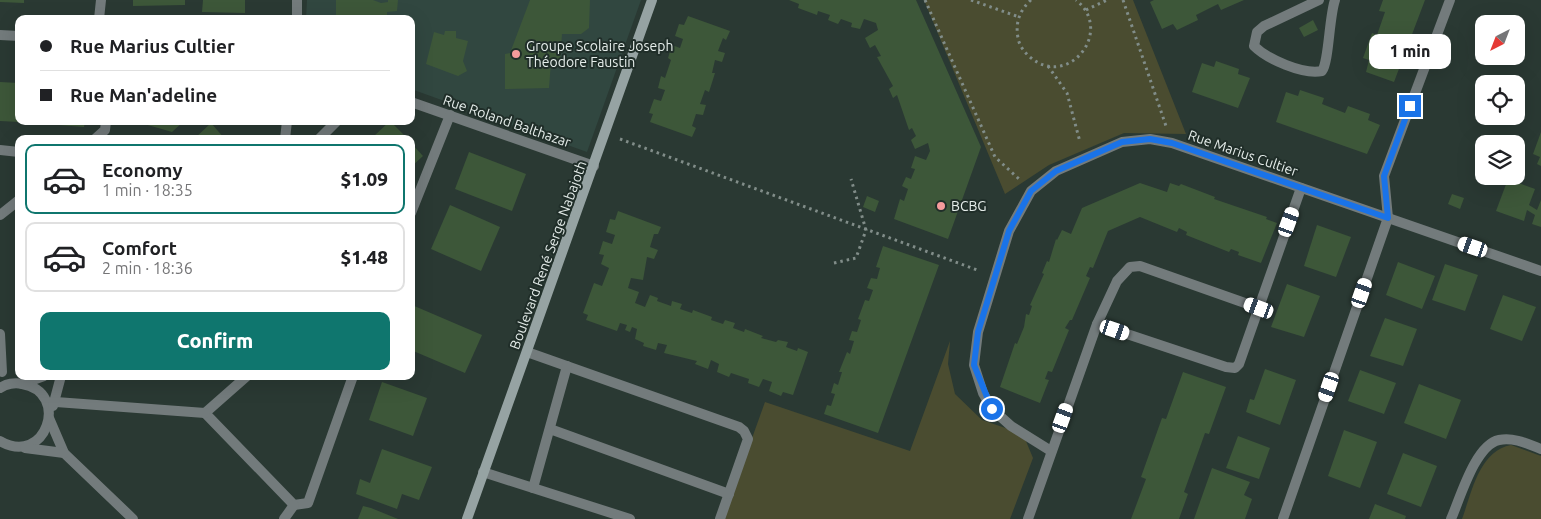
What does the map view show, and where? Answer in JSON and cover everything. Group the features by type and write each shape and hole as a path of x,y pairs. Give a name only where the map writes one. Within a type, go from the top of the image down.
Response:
{"street":[{"path":"99,15 101,0"},
{"path":"297,0 297,15"},
{"name":"Boulevard René Serge Nabajoth","path":"467,519 652,0"},
{"path":"1319,0 1264,26 1257,32 1254,46 1266,57 1306,71 1322,71 1326,66 1328,33 1335,0"},
{"path":"1283,519 1388,218 1384,176 1450,0"},
{"path":"0,35 15,36"},
{"name":"Rue Roland Balthazar","path":"415,103 594,166"},
{"path":"415,203 450,115"},
{"path":"99,135 105,130 106,125"},
{"path":"323,135 333,125"},
{"name":"Rue Marius Cultier","path":"1052,451 1011,426 992,409 974,365 978,332 1009,231 1031,191 1056,171 1122,142 1150,139 1172,143 1541,271"},
{"path":"0,150 15,152"},
{"path":"1097,324 1226,367 1235,368 1239,364 1301,188"},
{"path":"0,215 15,203"},
{"path":"1028,519 1097,324 1117,281 1130,267 1140,266 1259,308"},
{"path":"0,334 1,372 38,391 46,400 49,415 64,453 133,519"},
{"path":"528,352 739,427 744,431 748,440 720,519"},
{"path":"533,488 567,366"},
{"path":"0,388 30,380"},
{"path":"21,447 33,443 43,435 49,415 56,402 60,380"},
{"path":"205,413 242,380"},
{"path":"56,402 205,413 294,504 308,503 352,380"},
{"path":"550,429 730,494"},
{"path":"1451,519 1475,462 1486,448 1498,440 1518,440 1541,449"},
{"path":"0,441 7,446 64,453"},
{"path":"483,472 630,519"},
{"path":"284,519 294,504"}],"path":[{"path":"925,0 995,157 1031,191"},
{"path":"971,0 1018,17"},
{"path":"1031,0 1018,17 1017,30 1019,42 1035,62 1047,66 1059,66 1071,62 1080,55 1087,45 1090,34 1090,22 1086,10 1076,0"},
{"path":"1086,10 1107,0"},
{"path":"1123,0 1172,143"},
{"path":"1047,66 1067,93 1084,159"},
{"path":"605,134 994,277"},
{"path":"834,263 856,258 866,230 851,179"}],"shaded area":[{"name":"Groupe Scolaire Joseph Théodore Faustin","path":"307,0 641,0 587,152 415,90 415,15 306,15"}],"green space":[{"path":"924,0 1133,0 1186,134 1124,133 1049,165 1005,194"},
{"path":"950,341 948,364 955,394 982,420 1023,434 1033,458 1010,519 723,519 765,402 910,451"},
{"path":"1511,445 1541,456 1541,519 1462,519 1473,485 1484,464 1491,455"}],"building":[{"path":"0,0 24,0 24,3 0,2"},
{"path":"133,0 185,0 185,5 133,6"},
{"path":"203,0 245,0 245,13 202,12"},
{"path":"336,0 373,0 381,3 388,2 388,0 398,0 397,11 387,12 387,15 336,15"},
{"path":"530,0 590,0 589,28 581,34 562,34 560,61 551,62 549,88 505,89 505,54 510,53"},
{"path":"789,0 916,0 981,147 948,239 894,219 900,199 904,201 908,189 902,186 906,177 911,179 915,169 911,168 915,156 926,160 930,151 928,143 915,149 911,140 916,136 912,128 909,130 897,95 893,98 889,89 893,86 877,57 881,56 875,45 870,48 865,38 878,30 876,23 864,19 860,29 851,27 852,23 841,19 838,24 828,20 830,15 818,11 817,15 798,8 799,4"},
{"path":"1154,0 1244,0 1221,10 1218,4 1196,15 1198,20 1177,30 1173,24 1162,29 1150,2"},
{"path":"1383,0 1425,0 1394,82 1366,72 1369,60 1363,58 1372,33 1377,35 1385,12 1379,11"},
{"path":"688,16 730,31 726,40 723,38 718,51 725,53 722,62 715,60 712,73 715,73 709,92 705,90 700,104 706,105 703,115 696,114 692,126 696,128 692,137 650,122 653,114 649,113 654,99 661,101 665,90 658,88 661,76 665,78 671,60 668,58 672,45 680,48 683,39 675,36 679,24 684,25"},
{"path":"1313,20 1318,30 1304,37 1299,28"},
{"path":"445,31 456,31 456,38 468,41 463,61 467,71 458,76 426,64 434,32 444,35"},
{"path":"1216,61 1239,69 1238,74 1250,78 1238,108 1192,92 1202,63 1214,67"},
{"path":"0,82 15,83 15,122 0,121"},
{"path":"1300,90 1324,98 1322,104 1345,113 1348,106 1370,114 1368,120 1380,125 1367,154 1276,122 1286,92 1298,96"},
{"path":"59,125 84,125 84,127"},
{"path":"148,125 180,125 172,132"},
{"path":"209,125 213,125 222,135 198,135"},
{"path":"386,125 394,125 404,135 375,135"},
{"path":"1541,132 1541,166 1537,164 1540,157 1533,154"},
{"path":"415,147 423,156 415,163"},
{"path":"469,152 526,174 512,211 455,189"},
{"path":"1140,183 1167,192 1170,183 1179,186 1181,184 1215,197 1214,199 1267,217 1266,219 1277,223 1261,263 1238,255 1239,252 1231,249 1229,252 1186,235 1187,232 1179,228 1177,232 1140,217 1108,231 1093,268 1090,267 1086,276 1090,278 1072,320 1070,320 1065,328 1069,330 1052,372 1048,371 1045,379 1049,380 1040,403 1000,387 1015,343 1017,344 1024,327 1026,314 1029,315 1032,306 1030,305 1044,274 1042,273 1047,261 1049,262 1056,239 1062,230 1071,234 1082,208"},
{"path":"1506,185 1524,185 1535,189 1529,205 1537,210 1541,200 1541,227 1532,224 1535,215 1527,210 1524,221 1496,211"},
{"path":"1452,194 1464,198 1460,209 1448,204"},
{"path":"867,196 879,201 875,212 863,207"},
{"path":"450,205 500,227 481,271 431,249"},
{"path":"618,211 661,227 658,234 654,234 650,247 658,250 654,259 647,257 643,280 631,278 628,288 639,292 635,303 645,307 650,295 658,298 657,301 671,306 672,301 682,304 680,309 692,313 693,310 712,317 711,320 723,324 725,320 735,323 733,328 744,332 745,329 763,336 761,338 776,342 778,340 788,342 786,347 797,351 798,348 808,352 793,395 783,392 781,396 769,391 772,382 763,379 759,387 748,383 749,379 731,373 729,377 717,372 719,364 711,360 708,369 695,364 697,361 664,353 667,345 658,343 656,350 643,346 644,343 635,339 637,329 632,327 630,332 625,330 627,325 620,323 617,331 586,320 588,315 583,313 594,283 602,286 609,268 601,264 604,255 599,254 603,241 612,244 615,235 606,232 610,219 615,220"},
{"path":"1317,225 1351,237 1336,277 1304,266"},
{"path":"883,246 939,265 878,433 824,414 827,405 831,406 835,394 831,393 834,383 838,385 842,372 839,372 847,352 850,354 854,341 849,340 852,331 857,332 861,320 858,319 865,300 869,301 873,290 867,288 871,278 877,279 880,268 876,267"},
{"path":"1398,262 1435,276 1422,309 1386,295"},
{"path":"1445,264 1478,275 1465,311 1432,300"},
{"path":"1287,284 1320,296 1304,337 1271,327"},
{"path":"1503,295 1536,307 1522,341 1490,329"},
{"path":"415,306 482,335 465,373 415,352"},
{"path":"1385,318 1417,329 1403,366 1370,356"},
{"path":"1265,369 1296,380 1280,425 1246,412 1250,399 1254,400"},
{"path":"1360,370 1396,383 1384,414 1348,401"},
{"path":"1183,372 1226,387 1209,434 1205,433 1184,492 1188,494 1179,519 1131,519 1146,479 1141,477 1162,418 1166,419"},
{"path":"382,382 427,398 413,436 369,420"},
{"path":"1419,384 1461,400 1446,439 1404,423"},
{"path":"1344,430 1377,442 1360,488 1328,476"},
{"path":"1238,436 1270,448 1259,479 1226,468"},
{"path":"382,449 432,467 419,500 402,494 397,509 356,494 360,479 370,483"},
{"path":"1403,453 1437,466 1421,507 1387,494"},
{"path":"1212,468 1250,482 1244,495 1252,499 1245,519 1194,519"},
{"path":"1375,504 1406,516 1405,519 1369,519"},
{"path":"363,506 371,508 398,519 358,519"}],"place":[{"name":"Groupe Scolaire Joseph Théodore Faustin","path":"516,54"},
{"name":"BCBG","path":"941,206"}],"route":[{"path":"992,409 983,394 974,365 978,332 1009,231 1019,209 1031,191 1056,171 1122,142 1150,139 1172,143 1388,218 1384,176 1410,106"}]}
